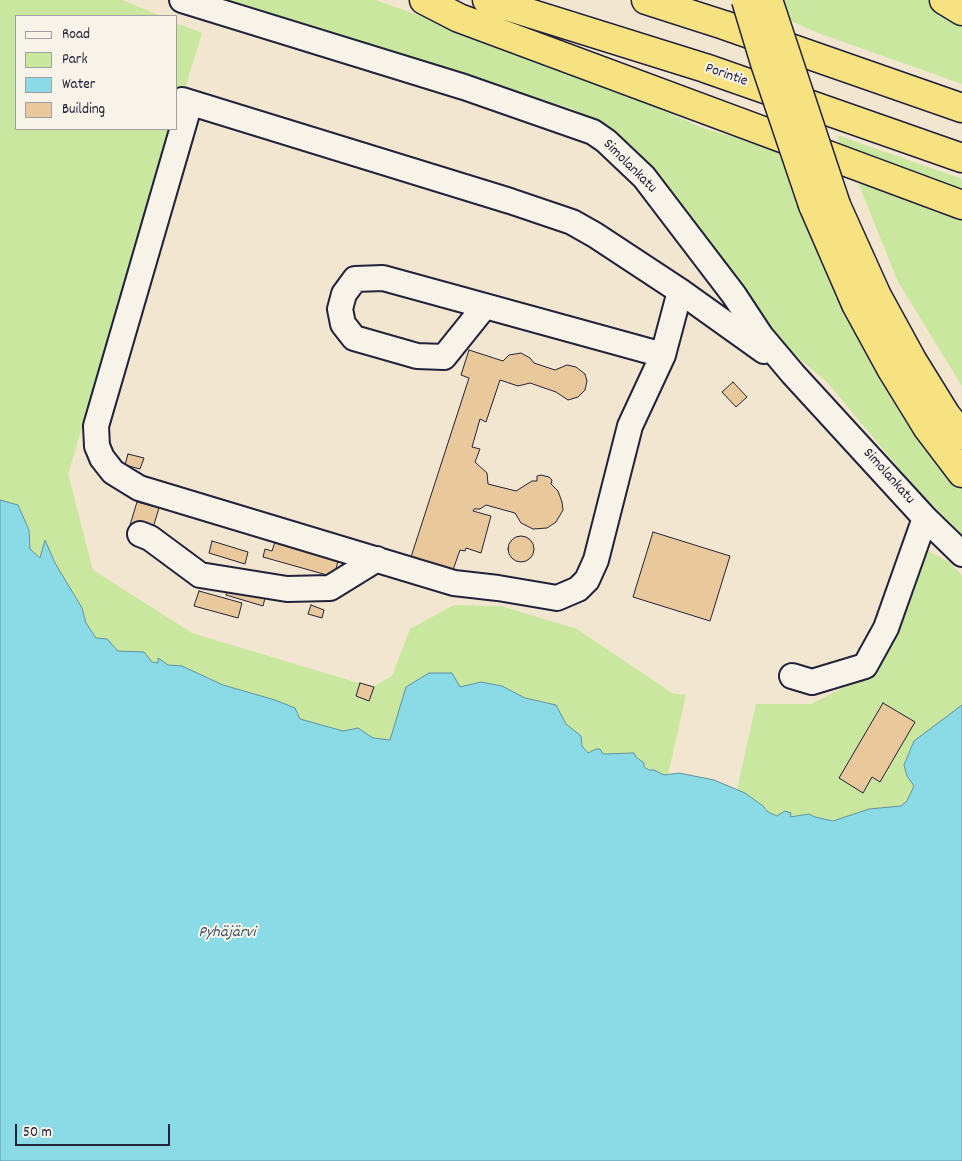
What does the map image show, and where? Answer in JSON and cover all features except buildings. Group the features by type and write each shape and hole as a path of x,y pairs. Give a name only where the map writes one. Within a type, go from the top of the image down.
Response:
{"highway":[{"path":"424,0 459,18 962,205"},
{"name":"Porintie","path":"487,0 705,68 962,158"},
{"path":"646,0 724,25 962,108"},
{"path":"746,0 765,63 824,205 912,360 946,415 962,435"},
{"path":"768,0 824,205 856,304 892,370 927,427 962,472"},
{"path":"944,0 962,12"}],"street":[{"name":"Simolankatu","path":"182,0 464,87 593,132 606,141 644,177 734,295 761,336 793,374 926,518 962,554"},
{"path":"178,129 186,101 572,222 680,291 793,374"},
{"path":"178,130 96,426 97,446 102,458 113,472 139,488 454,584 498,588 557,598 578,589 587,580 596,560 630,426 663,355 680,291"},
{"path":"485,306 444,357 417,356 354,338 343,324 340,309 344,294 355,279 383,278 485,306 663,355"},
{"path":"792,676 812,682 865,666 886,628 926,518"},
{"path":"140,534 150,538 200,575 287,589 330,588 377,560"}],"green space":[{"path":"0,0 122,0 159,15 15,15 15,130 173,130 68,474 93,570 192,633 372,687 392,676 410,629 454,605 501,606 577,629 672,693 686,695 668,775 644,767 644,763 634,754 588,753 582,747 580,736 566,724 556,705 525,698 502,686 481,682 460,687 406,687 390,741 373,738 358,728 343,731 300,719 295,708 275,700 223,685 182,666 168,666 158,658 158,663 127,652 118,651 113,646 96,638 86,623 82,608 55,563 45,541 41,558 30,549 29,530 18,505 0,500"},
{"path":"219,0 376,0 567,68 705,129 781,150 962,482 962,534 917,490 827,382 768,333 645,162 573,109"},
{"path":"784,0 932,0 962,20 962,84 818,33 793,22 787,16"},
{"path":"178,24 202,33 178,112"},
{"path":"837,135 962,179 962,191 840,146"},
{"path":"857,180 962,218 962,386 898,282"},
{"path":"928,551 949,562 962,575 962,705 914,741 907,776 914,786 907,801 901,806 869,809 833,821 809,814 789,817 778,816 768,812 763,806 737,789 756,704 811,704 875,672 921,555"}],"water":[{"name":"Pyhäjärvi","path":"0,500 18,505 29,530 30,549 40,558 45,540 55,563 82,608 86,623 96,638 107,639 118,651 144,652 152,662 158,663 158,658 168,665 182,666 223,685 275,700 295,708 300,719 343,731 358,728 373,738 390,740 406,687 429,673 452,673 460,687 481,682 502,686 525,698 556,705 566,724 581,736 582,746 588,753 600,749 603,754 634,753 644,763 644,767 649,770 654,770 664,775 679,773 714,780 745,793 768,812 777,816 785,811 791,813 790,817 809,814 833,821 869,809 901,806 907,801 914,786 907,776 904,765 914,741 962,705 962,1161 0,1161"}]}
